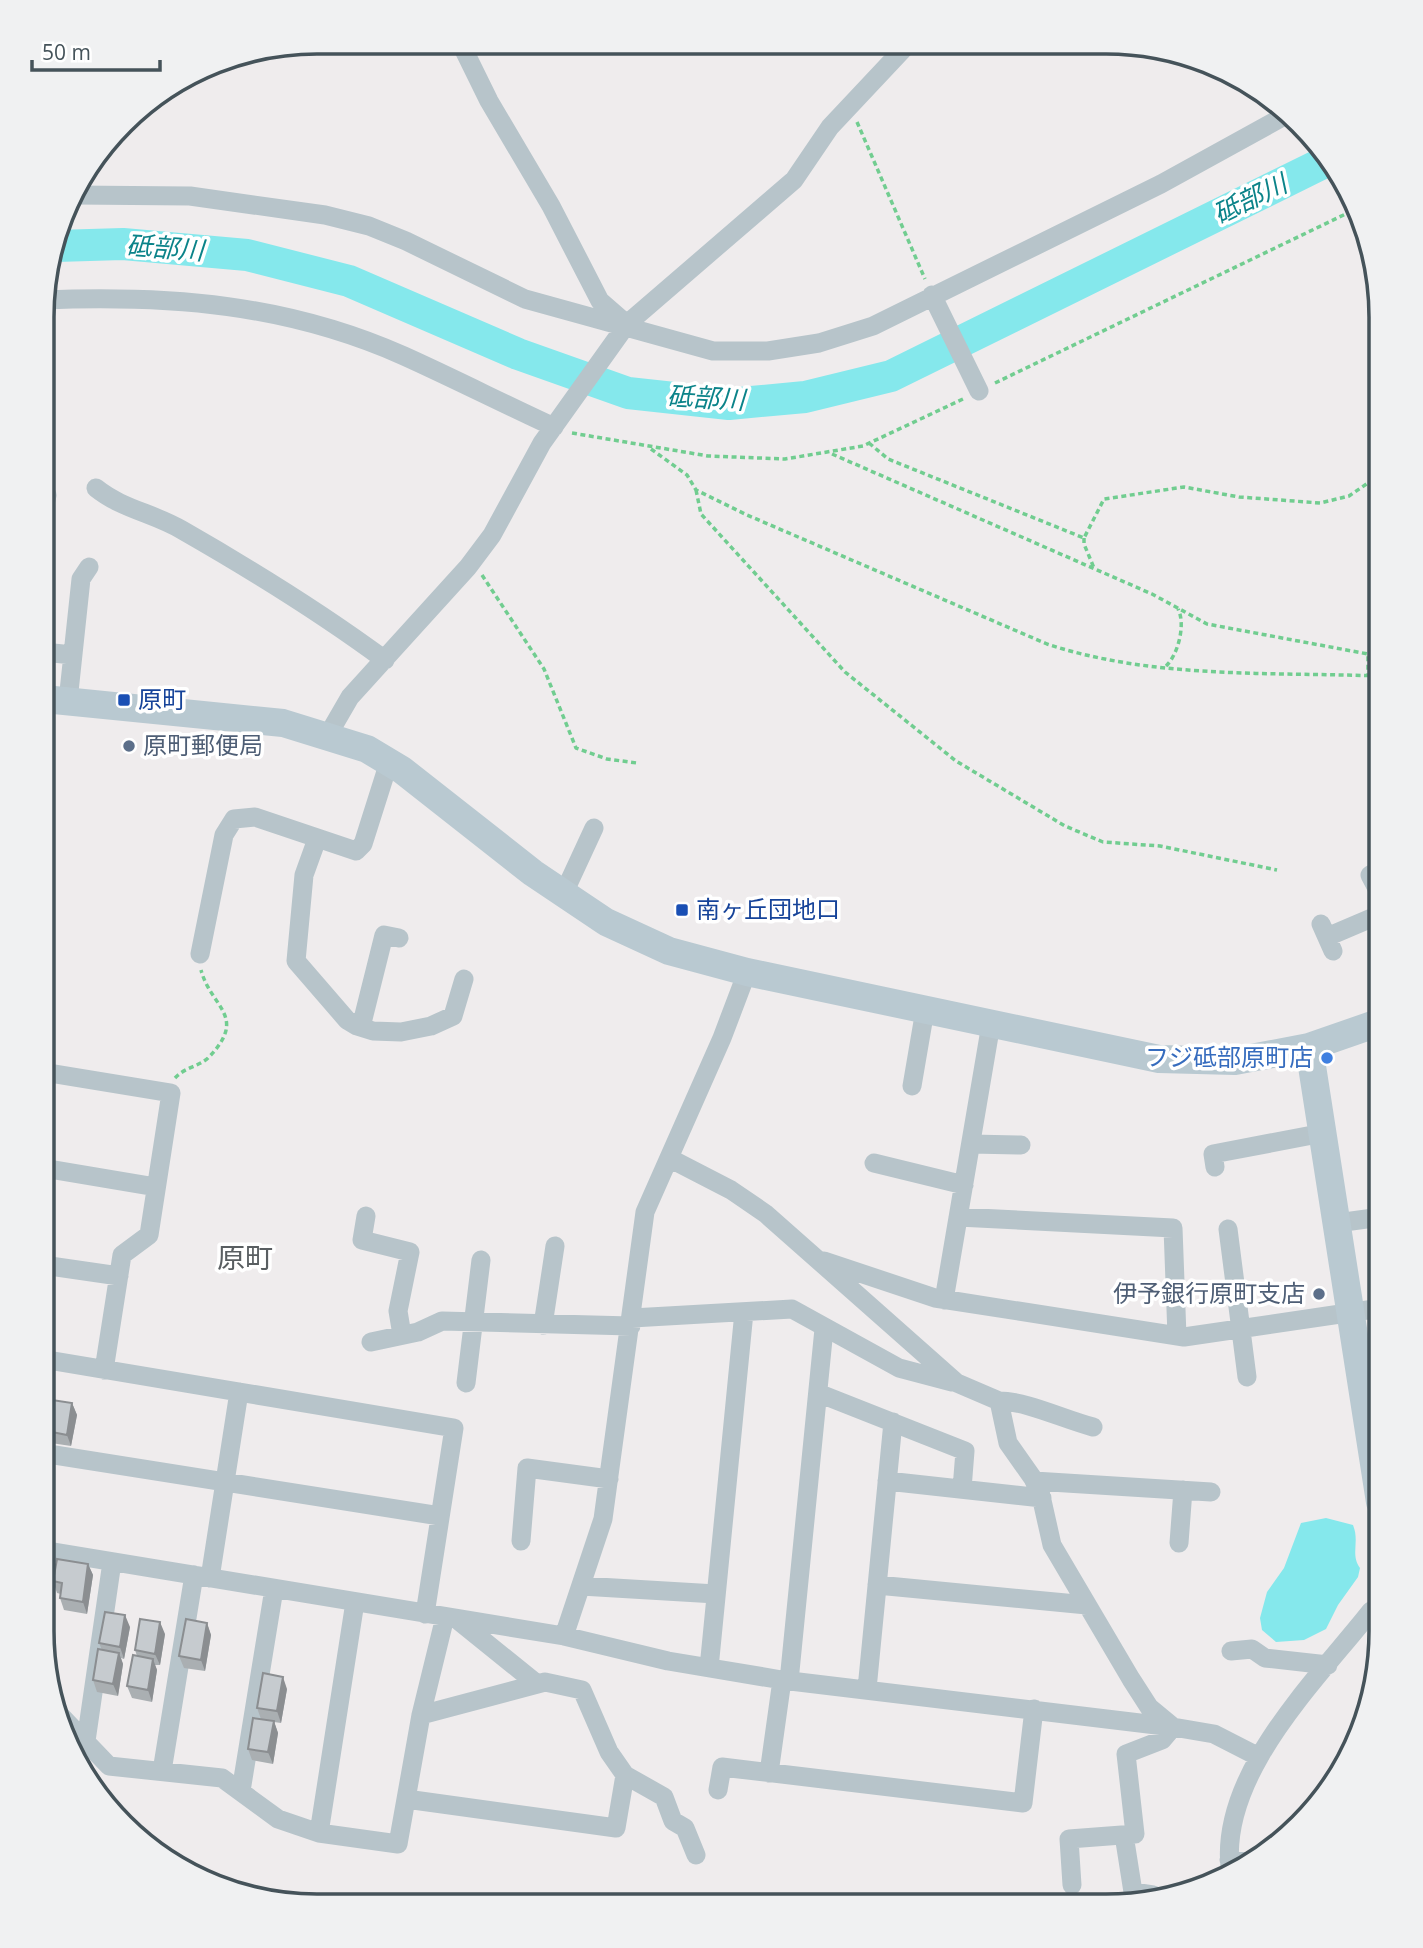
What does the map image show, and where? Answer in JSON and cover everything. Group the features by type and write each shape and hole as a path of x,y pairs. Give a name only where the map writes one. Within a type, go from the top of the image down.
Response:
{"street":[{"path":"466,54 489,102 551,206 600,301 623,330"},
{"path":"328,735 350,697 386,660 483,547 558,421 623,330 794,180 849,104 898,54"},
{"path":"84,195 190,196 325,215 369,226 406,241 525,299 623,330 713,351 768,351 842,336 873,326 934,299 1161,184 1279,119"},
{"path":"55,300 147,297 276,315 404,356 558,421"},
{"path":"934,299 977,388"},
{"path":"96,488 114,502 182,530 240,567 295,595 386,660"},
{"path":"89,567 81,579 72,655 56,700 235,716 328,735 367,749 564,895 638,939 747,972 1159,1059 1235,1061 1309,1046 1369,1026"},
{"path":"54,653 72,655"},
{"path":"200,954 225,835 234,819 254,817 356,851 362,844 388,762"},
{"path":"564,895 594,828"},
{"path":"317,839 304,875 296,961 347,1020 361,1027 401,1032 444,1022 453,1016 464,979"},
{"path":"1327,937 1369,919"},
{"path":"361,1027 384,936 398,938"},
{"path":"564,1636 603,1519 645,1212 722,1038 747,972"},
{"path":"912,1086 925,1010"},
{"path":"944,1300 991,1024"},
{"path":"1309,1046 1369,1432"},
{"path":"54,1074 171,1093 149,1235 122,1255 104,1370"},
{"path":"1215,1167 1213,1154 1323,1133"},
{"path":"971,1144 1021,1145"},
{"path":"669,1158 749,1202 957,1383"},
{"path":"874,1163 964,1185"},
{"path":"54,1170 156,1187"},
{"path":"366,1216 362,1240 410,1252 398,1311 402,1335"},
{"path":"958,1217 1173,1228 1177,1336"},
{"path":"1337,1223 1369,1219"},
{"path":"1228,1229 1247,1377"},
{"path":"543,1325 555,1245"},
{"path":"816,1258 944,1300 1177,1336 1369,1309"},
{"path":"466,1383 481,1261"},
{"path":"54,1267 119,1276"},
{"path":"371,1342 442,1321 473,1320 543,1325 632,1322 792,1309 899,1368 957,1383 999,1401 1018,1401 1052,1416 1093,1427"},
{"path":"709,1668 744,1312"},
{"path":"769,1773 786,1680 824,1329"},
{"path":"54,1361 454,1428 425,1614"},
{"path":"162,1771 202,1576 225,1482 239,1392"},
{"path":"818,1393 965,1451 962,1489"},
{"path":"999,1401 1008,1443 1038,1490 1052,1545 1149,1707 1173,1727"},
{"path":"867,1689 893,1422"},
{"path":"54,1455 440,1516"},
{"path":"520,1541 527,1468 609,1479"},
{"path":"887,1481 962,1489 1212,1492"},
{"path":"1179,1543 1183,1490"},
{"path":"54,1552 564,1636 709,1668 786,1680 1173,1727 1213,1734 1257,1756"},
{"path":"86,1741 112,1562"},
{"path":"877,1585 1087,1605"},
{"path":"581,1586 716,1594"},
{"path":"240,1791 274,1589"},
{"path":"319,1833 355,1602"},
{"path":"1231,1862 1237,1805 1257,1756 1369,1614"},
{"path":"450,1618 537,1684"},
{"path":"73,1728 109,1766 222,1778 278,1819 319,1833 398,1844 421,1715 450,1618"},
{"path":"1231,1651 1252,1649 1265,1658 1328,1665"},
{"path":"421,1715 545,1682 582,1690 610,1752 625,1775 664,1797 673,1821 685,1828 696,1855"},
{"path":"718,1790 722,1767 1023,1804 1034,1709"},
{"path":"1072,1885 1069,1839 1135,1835 1126,1754 1161,1740 1173,1727"},
{"path":"406,1799 616,1828 625,1775"},
{"path":"1124,1835 1135,1892"}],"path":[{"path":"849,104 934,299"},
{"path":"558,421 585,437 747,460 830,453 869,443 977,388 1347,213"},
{"path":"869,443 888,459 1084,538"},
{"path":"650,448 687,475 696,490 701,514 845,672 956,761 1065,826 1103,842 1160,846 1277,870"},
{"path":"696,490 747,515 1046,644 1110,662 1315,676 1368,676 1368,654 1207,624 1177,607 830,453"},
{"path":"1094,570 1084,538 1104,499 1184,486 1228,496 1320,503 1349,496 1369,482"},
{"path":"483,547 486,556 481,571 483,579 503,603 544,668 576,748 598,757 637,762"},
{"path":"1165,667 1174,659 1182,617 1177,607"},
{"path":"175,1079 182,1070 206,1060 226,1030 228,1020 202,974 200,954"}],"water":[{"path":"1326,1518 1353,1525 1356,1558 1360,1568 1358,1577 1338,1605 1326,1629 1304,1640 1276,1642 1262,1630 1260,1618 1267,1592 1284,1568 1301,1523"}],"building":[{"path":"54,1400 72,1403 67,1435 54,1432"},
{"path":"57,1559 88,1564 83,1602 60,1598 62,1583 54,1581"},
{"path":"105,1612 125,1615 120,1647 99,1643"},
{"path":"140,1619 160,1622 155,1654 135,1650"},
{"path":"186,1619 207,1623 201,1660 179,1656"},
{"path":"98,1649 119,1653 113,1684 93,1680"},
{"path":"133,1655 153,1659 148,1690 127,1686"},
{"path":"263,1673 283,1677 277,1711 257,1708"},
{"path":"253,1718 274,1721 268,1752 248,1749"}],"waterway":[{"name":"砥部川","path":"64,246 123,244 247,255 349,281 518,354 628,393 729,404 805,397 891,376 1319,165"}],"place":[{"name":"原町","path":"124,700"},
{"name":"原町郵便局","path":"129,746"},
{"name":"南ヶ丘団地口","path":"682,910"},
{"name":"フジ砥部原町店","path":"1327,1058"},
{"name":"伊予銀行原町支店","path":"1319,1294"}],"district":[{"name":"原町","path":"245,1258"}]}
